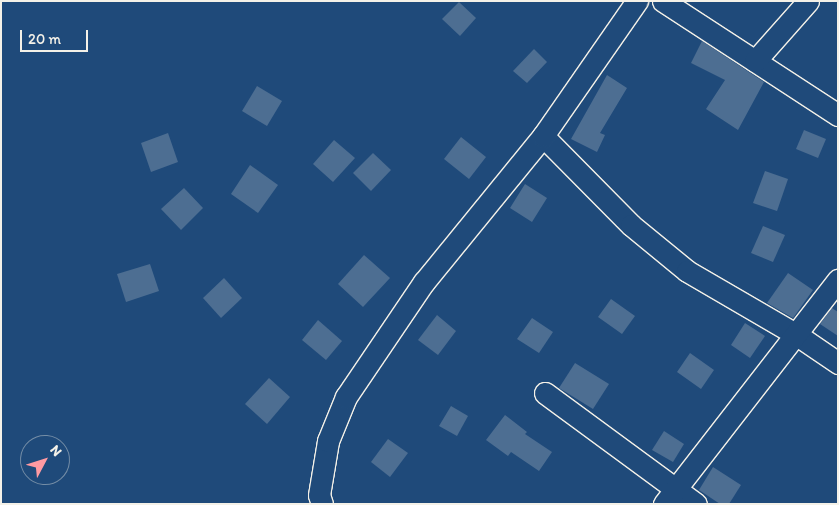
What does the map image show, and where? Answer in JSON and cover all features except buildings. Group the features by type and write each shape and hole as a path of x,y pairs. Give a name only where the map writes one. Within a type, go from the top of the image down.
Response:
{"street":[{"path":"322,504 319,495 328,442 346,398 424,282 543,136 637,1"},
{"path":"664,1 838,115"},
{"path":"755,61 808,1"},
{"path":"543,136 631,225 687,270 797,335 838,363"},
{"path":"671,496 838,280"},
{"path":"545,393 671,496 696,504"}]}
